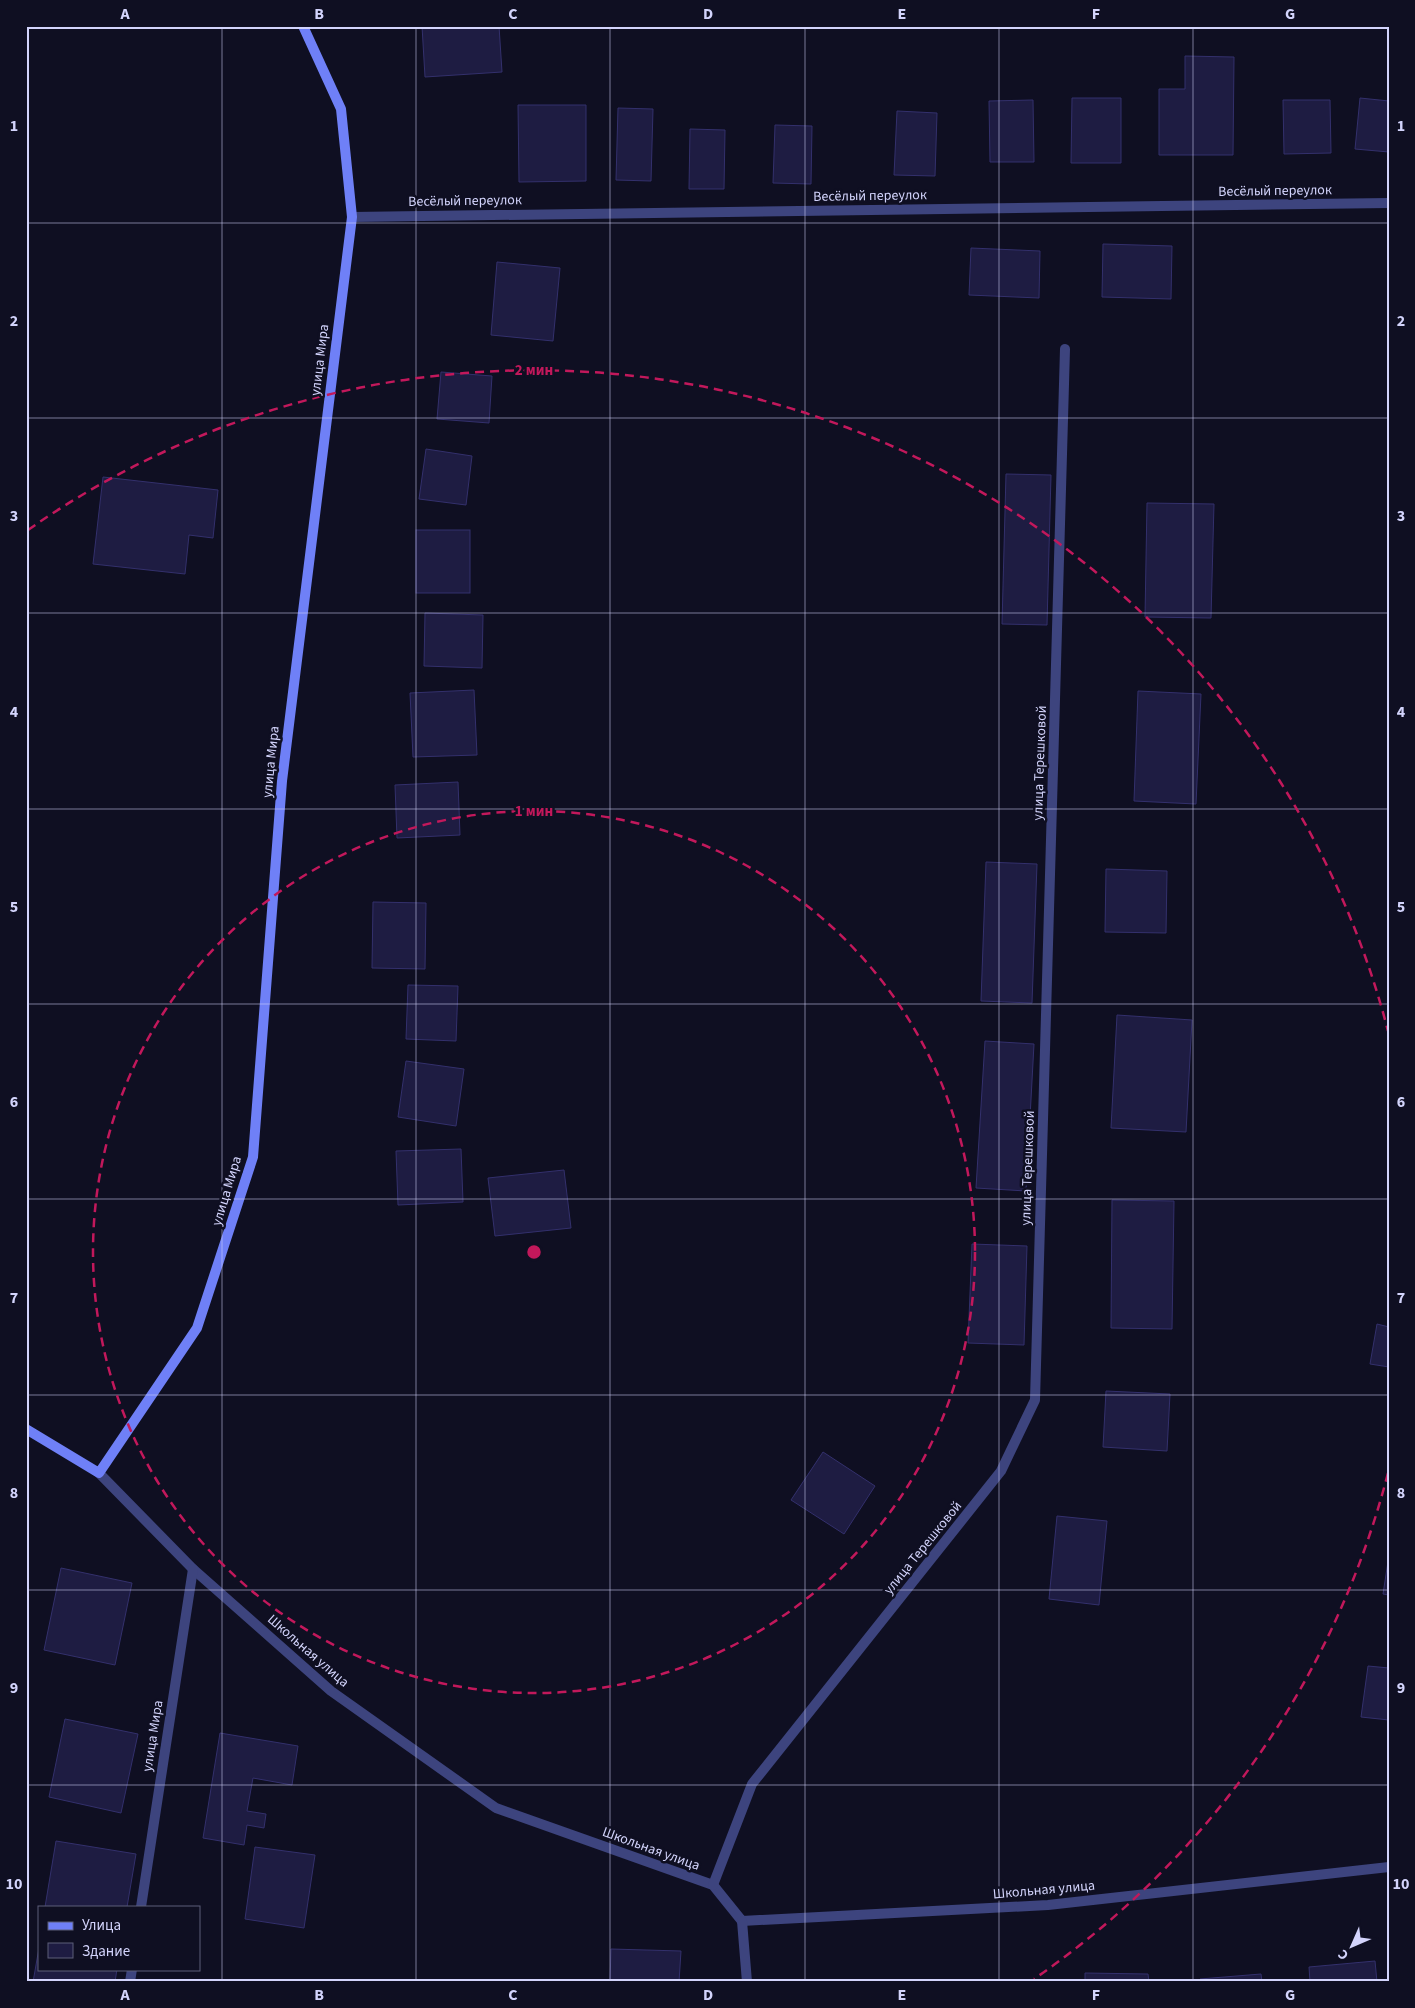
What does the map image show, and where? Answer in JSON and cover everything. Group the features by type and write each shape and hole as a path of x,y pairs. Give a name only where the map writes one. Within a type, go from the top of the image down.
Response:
{"street":[{"name":"улица Мира","path":"99,1473 198,1328 253,1157 282,781 352,217 341,109 303,26"},
{"name":"Весёлый переулок","path":"352,217 1389,204"},
{"name":"улица Терешковой","path":"713,1885 752,1784 1001,1471 1035,1400 1066,349"},
{"name":"Школьная улица","path":"26,1429 99,1473 193,1569 332,1691 496,1808 713,1885 742,1921 1048,1905 1389,1867"},
{"name":"улица Мира","path":"141,1906 193,1569"},
{"path":"742,1921 746,1982"}],"building":[{"path":"422,26 499,26 502,72 425,77"},
{"path":"1185,56 1234,57 1233,155 1159,155 1159,89 1185,89"},
{"path":"1072,98 1121,98 1121,163 1071,163"},
{"path":"1360,98 1389,101 1389,152 1355,149"},
{"path":"1033,100 1034,162 990,162 989,101"},
{"path":"1283,100 1330,100 1331,153 1284,154"},
{"path":"518,105 586,105 586,181 519,182"},
{"path":"618,108 653,109 651,181 616,180"},
{"path":"897,111 937,113 935,176 894,175"},
{"path":"775,125 812,126 811,184 773,183"},
{"path":"690,129 725,130 724,189 689,189"},
{"path":"1103,244 1172,246 1171,299 1102,297"},
{"path":"971,248 1040,251 1039,298 969,295"},
{"path":"497,262 560,268 553,341 491,335"},
{"path":"441,372 492,376 489,423 437,419"},
{"path":"426,449 472,456 466,505 419,499"},
{"path":"1006,474 1051,475 1047,625 1002,624"},
{"path":"103,477 218,490 213,538 189,535 185,574 93,564"},
{"path":"1147,503 1214,504 1211,618 1145,617"},
{"path":"416,530 470,530 470,593 416,593"},
{"path":"425,613 483,615 482,668 424,666"},
{"path":"474,690 477,755 413,757 410,693"},
{"path":"1138,691 1201,694 1196,804 1134,801"},
{"path":"458,782 460,835 397,838 395,785"},
{"path":"986,862 1037,864 1032,1003 981,1001"},
{"path":"1106,869 1167,871 1166,933 1105,932"},
{"path":"373,902 426,903 425,969 372,968"},
{"path":"408,985 458,986 456,1041 406,1039"},
{"path":"1117,1015 1192,1020 1186,1132 1111,1128"},
{"path":"985,1041 1034,1044 1026,1191 976,1188"},
{"path":"406,1061 464,1069 456,1126 398,1117"},
{"path":"461,1149 463,1202 398,1205 396,1151"},
{"path":"564,1170 571,1228 495,1236 488,1178"},
{"path":"1112,1200 1174,1201 1172,1329 1111,1328"},
{"path":"972,1244 1027,1246 1024,1345 968,1343"},
{"path":"1377,1324 1389,1327 1389,1367 1370,1364"},
{"path":"1106,1391 1170,1394 1167,1451 1103,1447"},
{"path":"823,1452 875,1486 844,1534 791,1500"},
{"path":"1057,1516 1107,1521 1099,1605 1049,1599"},
{"path":"1389,1555 1389,1595 1383,1594"},
{"path":"61,1568 132,1583 115,1665 44,1650"},
{"path":"1368,1666 1389,1668 1389,1720 1361,1717"},
{"path":"65,1719 138,1734 121,1813 49,1797"},
{"path":"220,1733 298,1746 292,1785 253,1778 247,1811 266,1814 264,1828 247,1825 244,1845 203,1838"},
{"path":"56,1841 136,1854 127,1906 45,1906"},
{"path":"255,1847 315,1855 304,1928 245,1919"},
{"path":"611,1949 681,1951 679,1982 610,1982"},
{"path":"38,1954 38,1970 117,1970 115,1982 33,1982"},
{"path":"1375,1961 1377,1982 1310,1982 1309,1967"},
{"path":"1085,1973 1148,1974 1149,1982 1085,1982"},
{"path":"1261,1974 1262,1982 1200,1982 1200,1979"}]}
